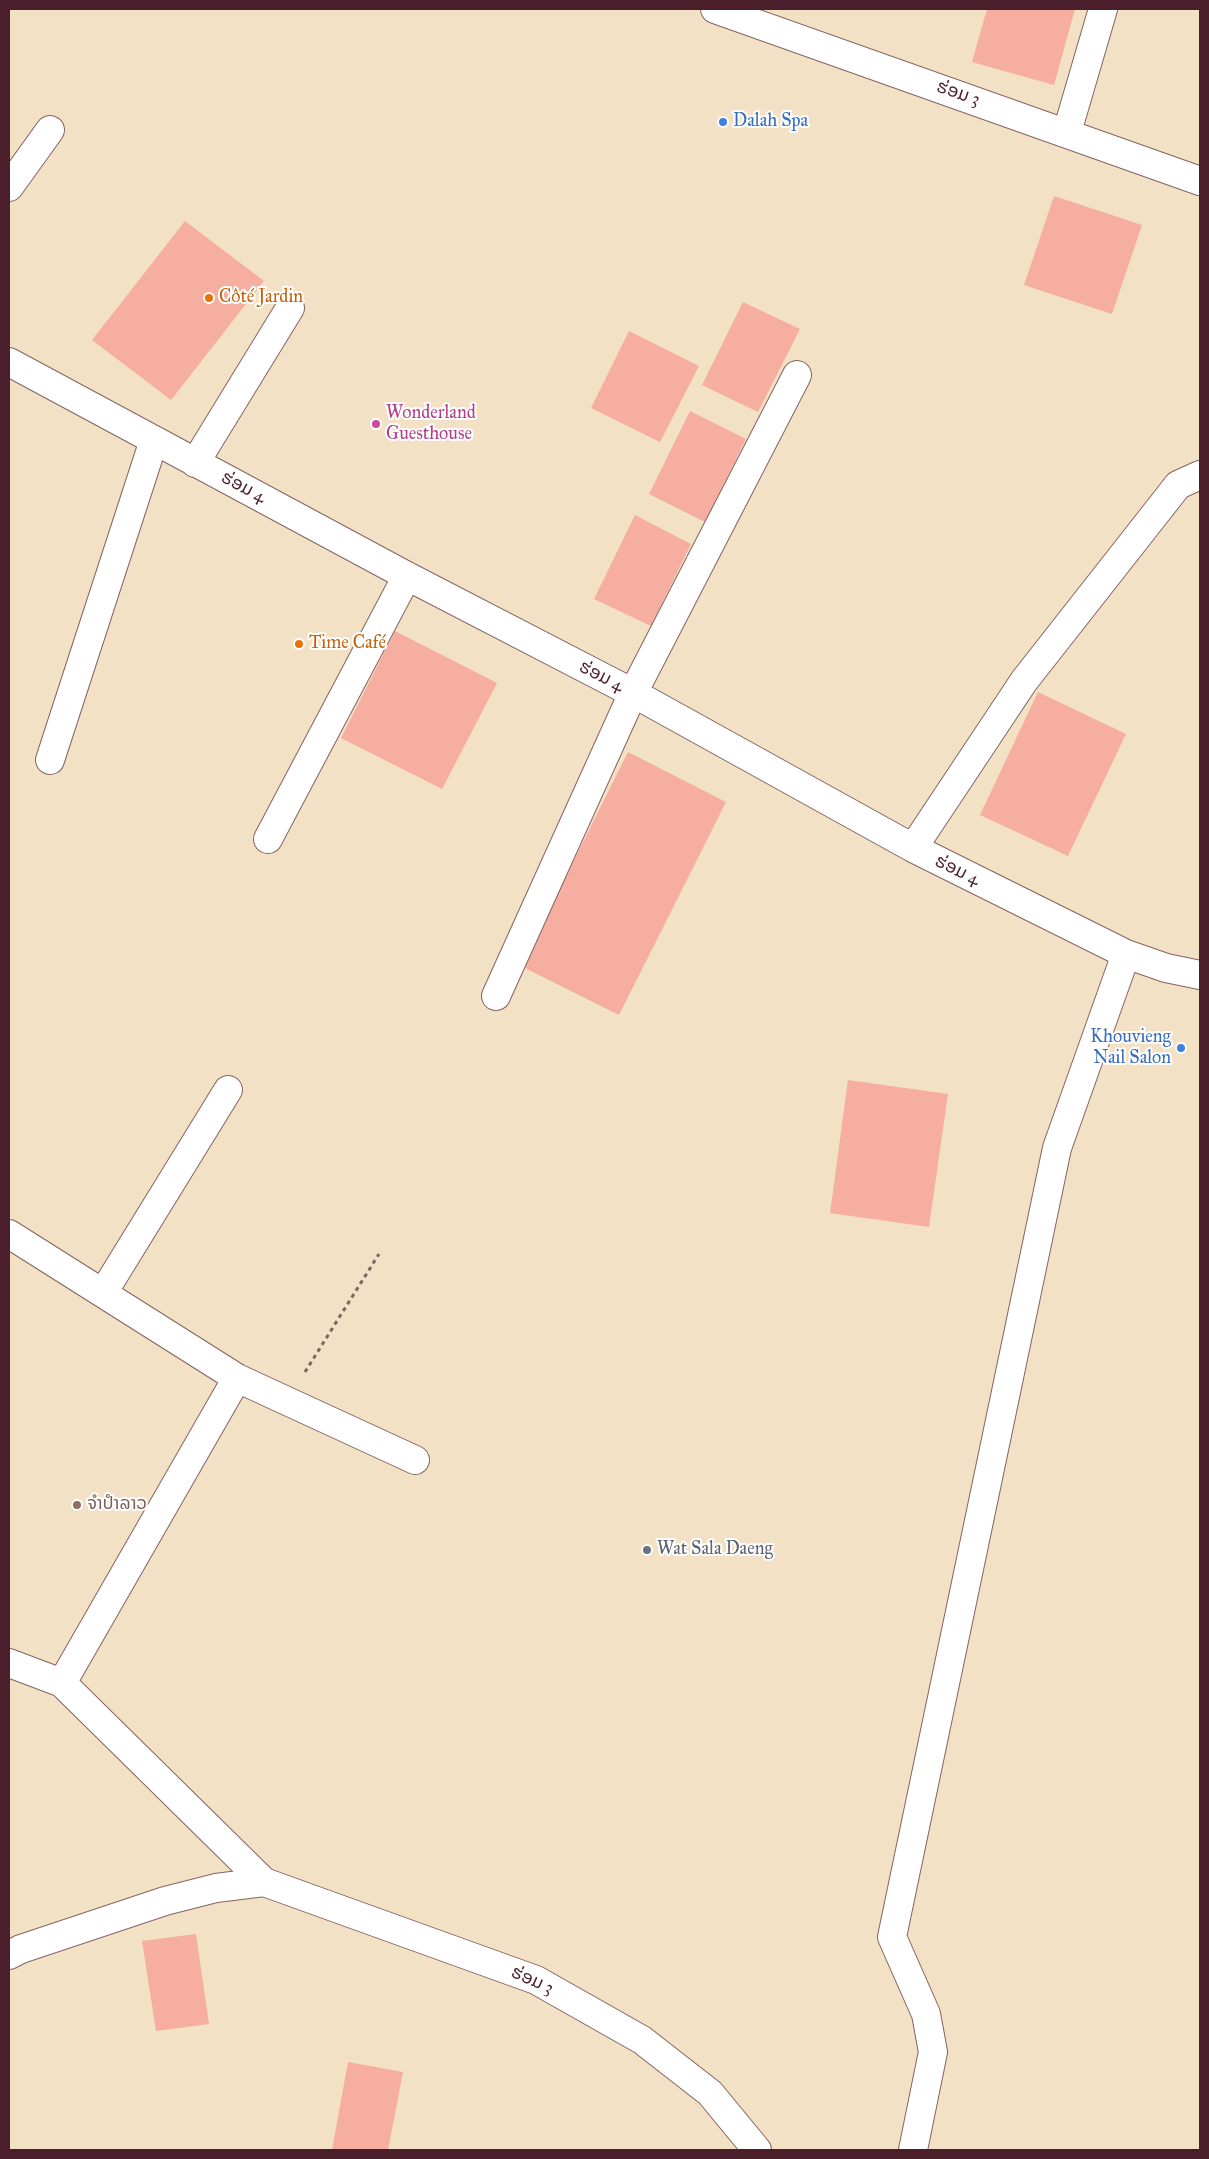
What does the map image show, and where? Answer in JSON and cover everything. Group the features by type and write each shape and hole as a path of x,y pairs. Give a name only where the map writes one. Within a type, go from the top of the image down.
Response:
{"street":[{"path":"1066,132 1102,9"},
{"name":"ຮ່ອມ 3","path":"728,11 1200,181"},
{"path":"9,186 50,130"},
{"path":"195,463 290,308"},
{"name":"ຮ່ອມ 4","path":"9,362 407,576 633,693 912,848 1126,954 1166,968 1200,975"},
{"path":"496,996 633,693 798,375"},
{"path":"50,760 154,440"},
{"path":"912,848 1024,681 1178,485 1200,475"},
{"path":"268,839 407,576"},
{"path":"913,2150 934,2052 926,2014 892,1937 1057,1148 1126,954"},
{"path":"103,1293 228,1090"},
{"path":"9,1234 238,1378 415,1460"},
{"path":"62,1683 238,1378"},
{"path":"9,1663 62,1683 264,1882"},
{"path":"9,1955 21,1949 165,1901 216,1888 264,1882"},
{"name":"ຮ່ອມ 3","path":"264,1882 536,1980 642,2040 710,2093 757,2150"}],"path":[{"path":"288,1400 378,1254"}],"building":[{"path":"987,9 1075,9 1054,85 972,62"},
{"path":"1054,196 1142,225 1112,314 1024,285"},
{"path":"185,221 264,281 171,400 92,340"},
{"path":"743,302 800,329 758,412 702,385"},
{"path":"629,331 699,366 660,442 591,408"},
{"path":"690,411 746,439 705,522 649,494"},
{"path":"635,515 691,544 651,626 594,599"},
{"path":"395,631 497,683 442,789 341,738"},
{"path":"1038,692 1126,734 1068,856 980,815"},
{"path":"628,752 726,802 619,1015 521,966"},
{"path":"848,1080 948,1094 929,1227 830,1213"},
{"path":"196,1934 209,2024 156,2031 142,1941"},
{"path":"348,2062 403,2072 388,2150 332,2150"}],"place":[{"name":"Dalah Spa","path":"723,122"},
{"name":"Côté Jardin","path":"209,298"},
{"name":"Wonderland Guesthouse","path":"376,424"},
{"name":"Time Café","path":"299,644"},
{"name":"Khouvieng Nail Salon","path":"1181,1048"},
{"name":"ຈຳປຳລາວ","path":"77,1505"},
{"name":"Wat Sala Daeng","path":"647,1550"}]}
